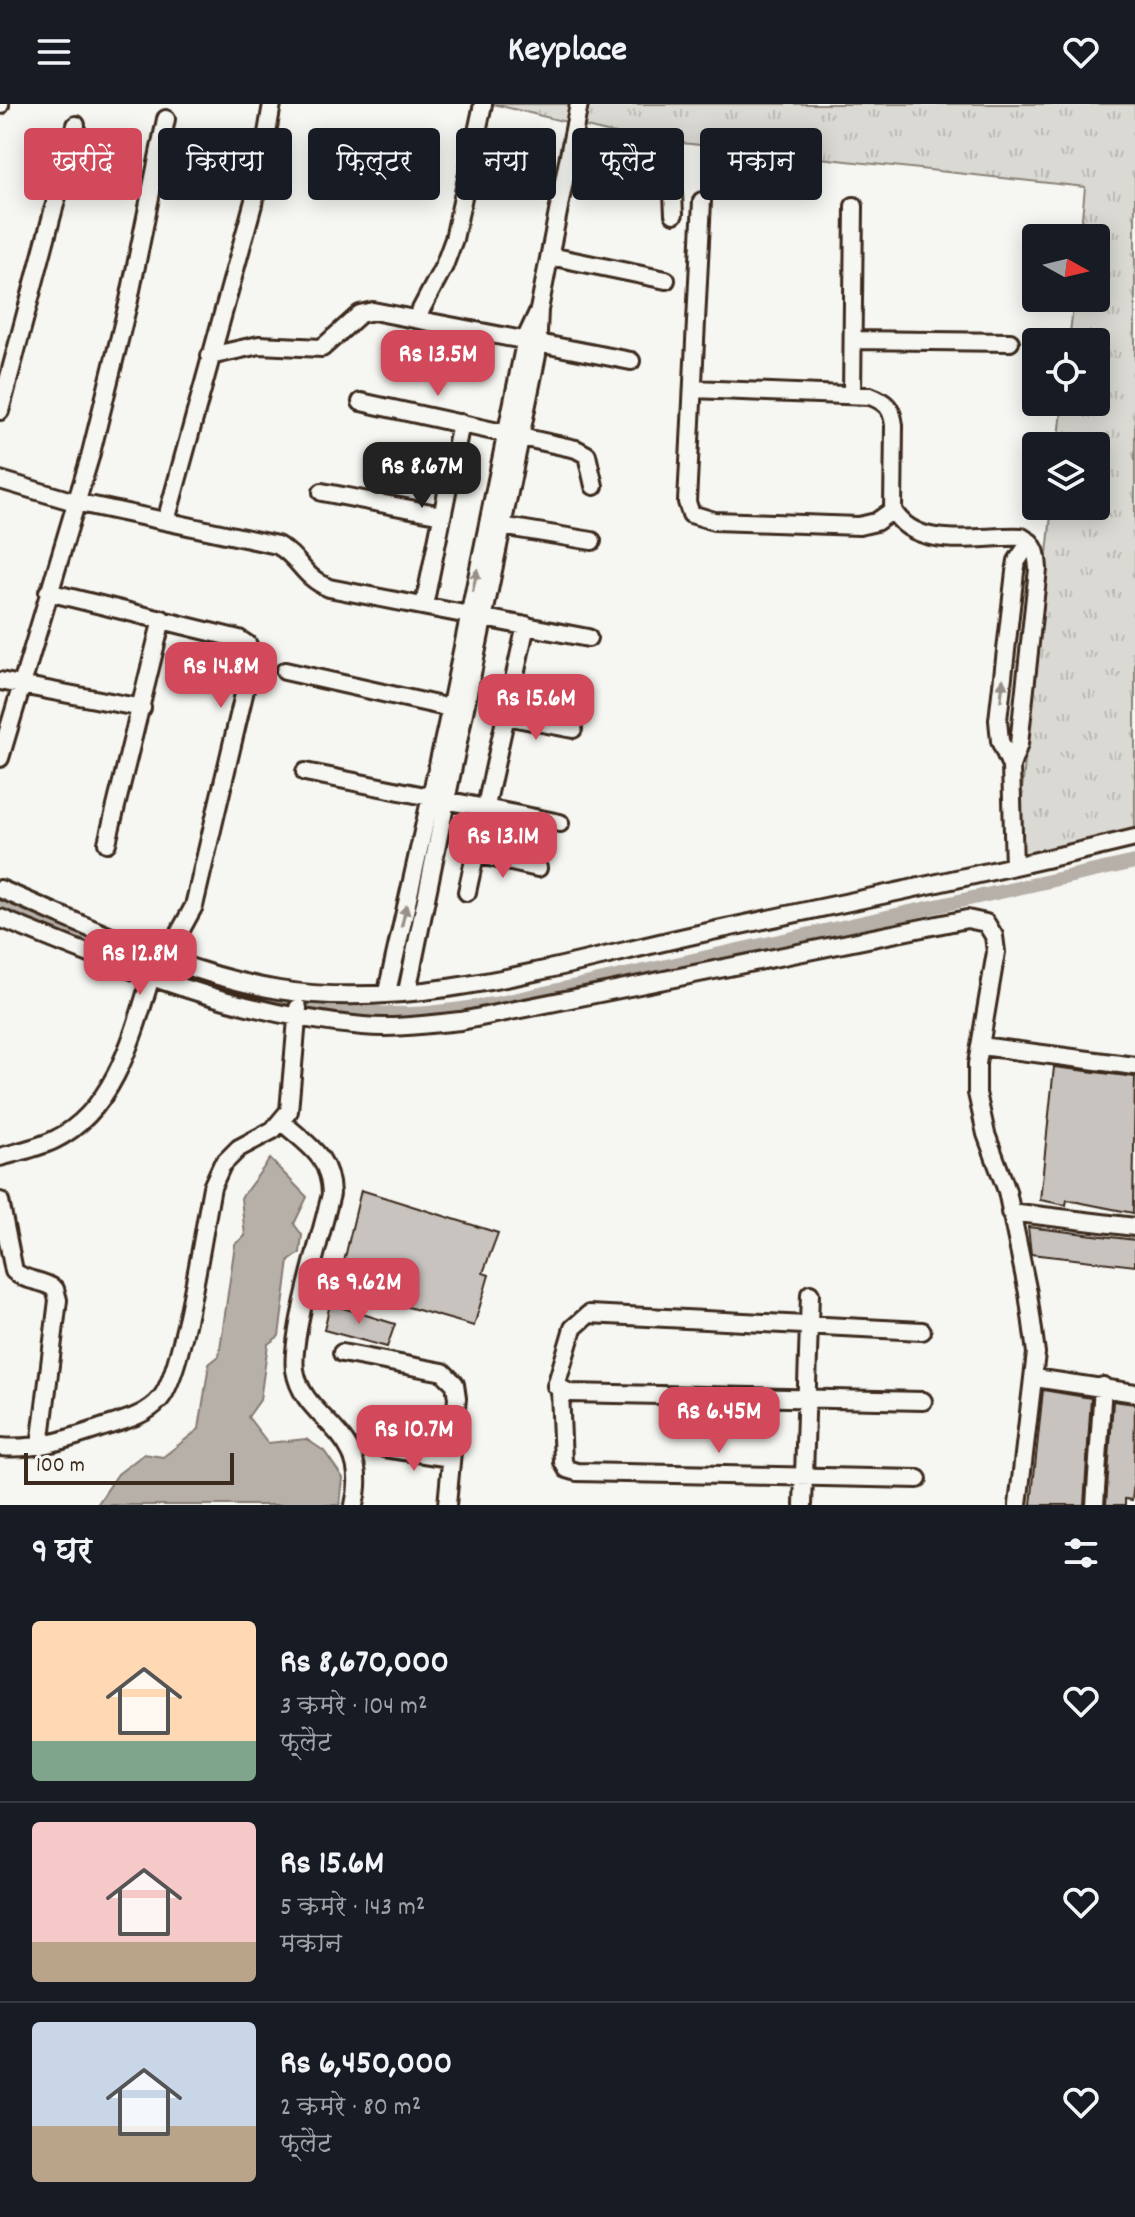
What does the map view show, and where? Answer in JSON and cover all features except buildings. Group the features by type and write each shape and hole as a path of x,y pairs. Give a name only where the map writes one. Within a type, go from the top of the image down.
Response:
{"street":[{"path":"166,521 258,186 272,104"},
{"path":"416,319 444,266 454,239 483,104"},
{"path":"407,992 438,800 579,104"},
{"path":"0,758 75,502 129,300 166,119"},
{"path":"0,411 4,381 76,125"},
{"path":"567,166 664,185 673,195 674,214"},
{"path":"702,201 687,502 691,514 714,521 859,526 876,522 893,510"},
{"path":"852,395 854,206"},
{"path":"550,256 666,280"},
{"path":"210,356 259,345 322,348 360,314 373,311 631,361"},
{"path":"853,340 1010,342"},
{"path":"693,389 852,395 884,401 892,412 893,510 911,532 929,537 1022,537 1037,551 1038,569 1019,744 1011,766 1014,866"},
{"path":"361,402 576,449 587,455 594,486"},
{"path":"424,606 461,423"},
{"path":"0,480 75,502 277,545 295,560 307,577 329,588 588,638"},
{"path":"322,492 442,515"},
{"path":"495,525 592,541"},
{"path":"0,1157 58,1139 104,1096 117,1075 156,964 194,906 253,656 248,645 239,639 48,592"},
{"path":"107,843 162,619"},
{"path":"467,892 526,625"},
{"path":"285,671 457,710"},
{"path":"0,681 142,708"},
{"path":"506,716 573,729"},
{"path":"305,772 560,823"},
{"path":"387,992 438,800"},
{"path":"0,918 299,1004 326,995 407,992 569,963 1135,838"},
{"path":"476,854 538,868"},
{"path":"0,889 156,964 232,979 364,1026 461,1021 967,919 981,920 991,928 996,952 977,1093 986,1134 1007,1191 1028,1293 1036,1353 1018,1505"},
{"path":"0,1447 40,1446 146,1412 161,1398 178,1358 212,1187 222,1165 239,1148 282,1122 289,1111 299,1004"},
{"path":"981,1046 1135,1066"},
{"path":"282,1122 321,1157 331,1172 331,1194 294,1354 295,1373 302,1388 343,1436 354,1458 357,1482 354,1505"},
{"path":"0,1201 14,1271 20,1277 47,1283 55,1289 58,1300 40,1446"},
{"path":"1010,1212 1135,1227"},
{"path":"803,1505 810,1294"},
{"path":"918,1479 577,1472 567,1469 563,1462 560,1391 556,1377 573,1328 589,1314 922,1331"},
{"path":"342,1353 443,1372 451,1378 457,1398 447,1505"},
{"path":"1035,1378 1135,1393"},
{"path":"1095,1505 1103,1386"},
{"path":"560,1391 923,1401"},
{"path":"384,1448 451,1458"}],"green space":[{"path":"493,104 1135,104 1135,836 1014,866 1051,520 1110,520 1110,432 1060,432 1061,416 1110,416 1110,328 1071,328 1072,312 1110,312 1110,224 1081,224 1085,187 822,158 822,128 700,128 700,145 684,143 684,128 590,128"}],"shaded area":[{"path":"270,1159 307,1197 294,1224 302,1235 300,1253 289,1261 279,1336 268,1344 260,1400 248,1417 268,1443 306,1439 324,1451 343,1478 340,1505 97,1505 118,1474 144,1454 163,1457 199,1429 209,1364 219,1356 235,1244 245,1236 241,1198"}],"waterway":[{"path":"0,901 149,961 250,993 354,1011 420,1014 500,1003 1135,862"}]}
